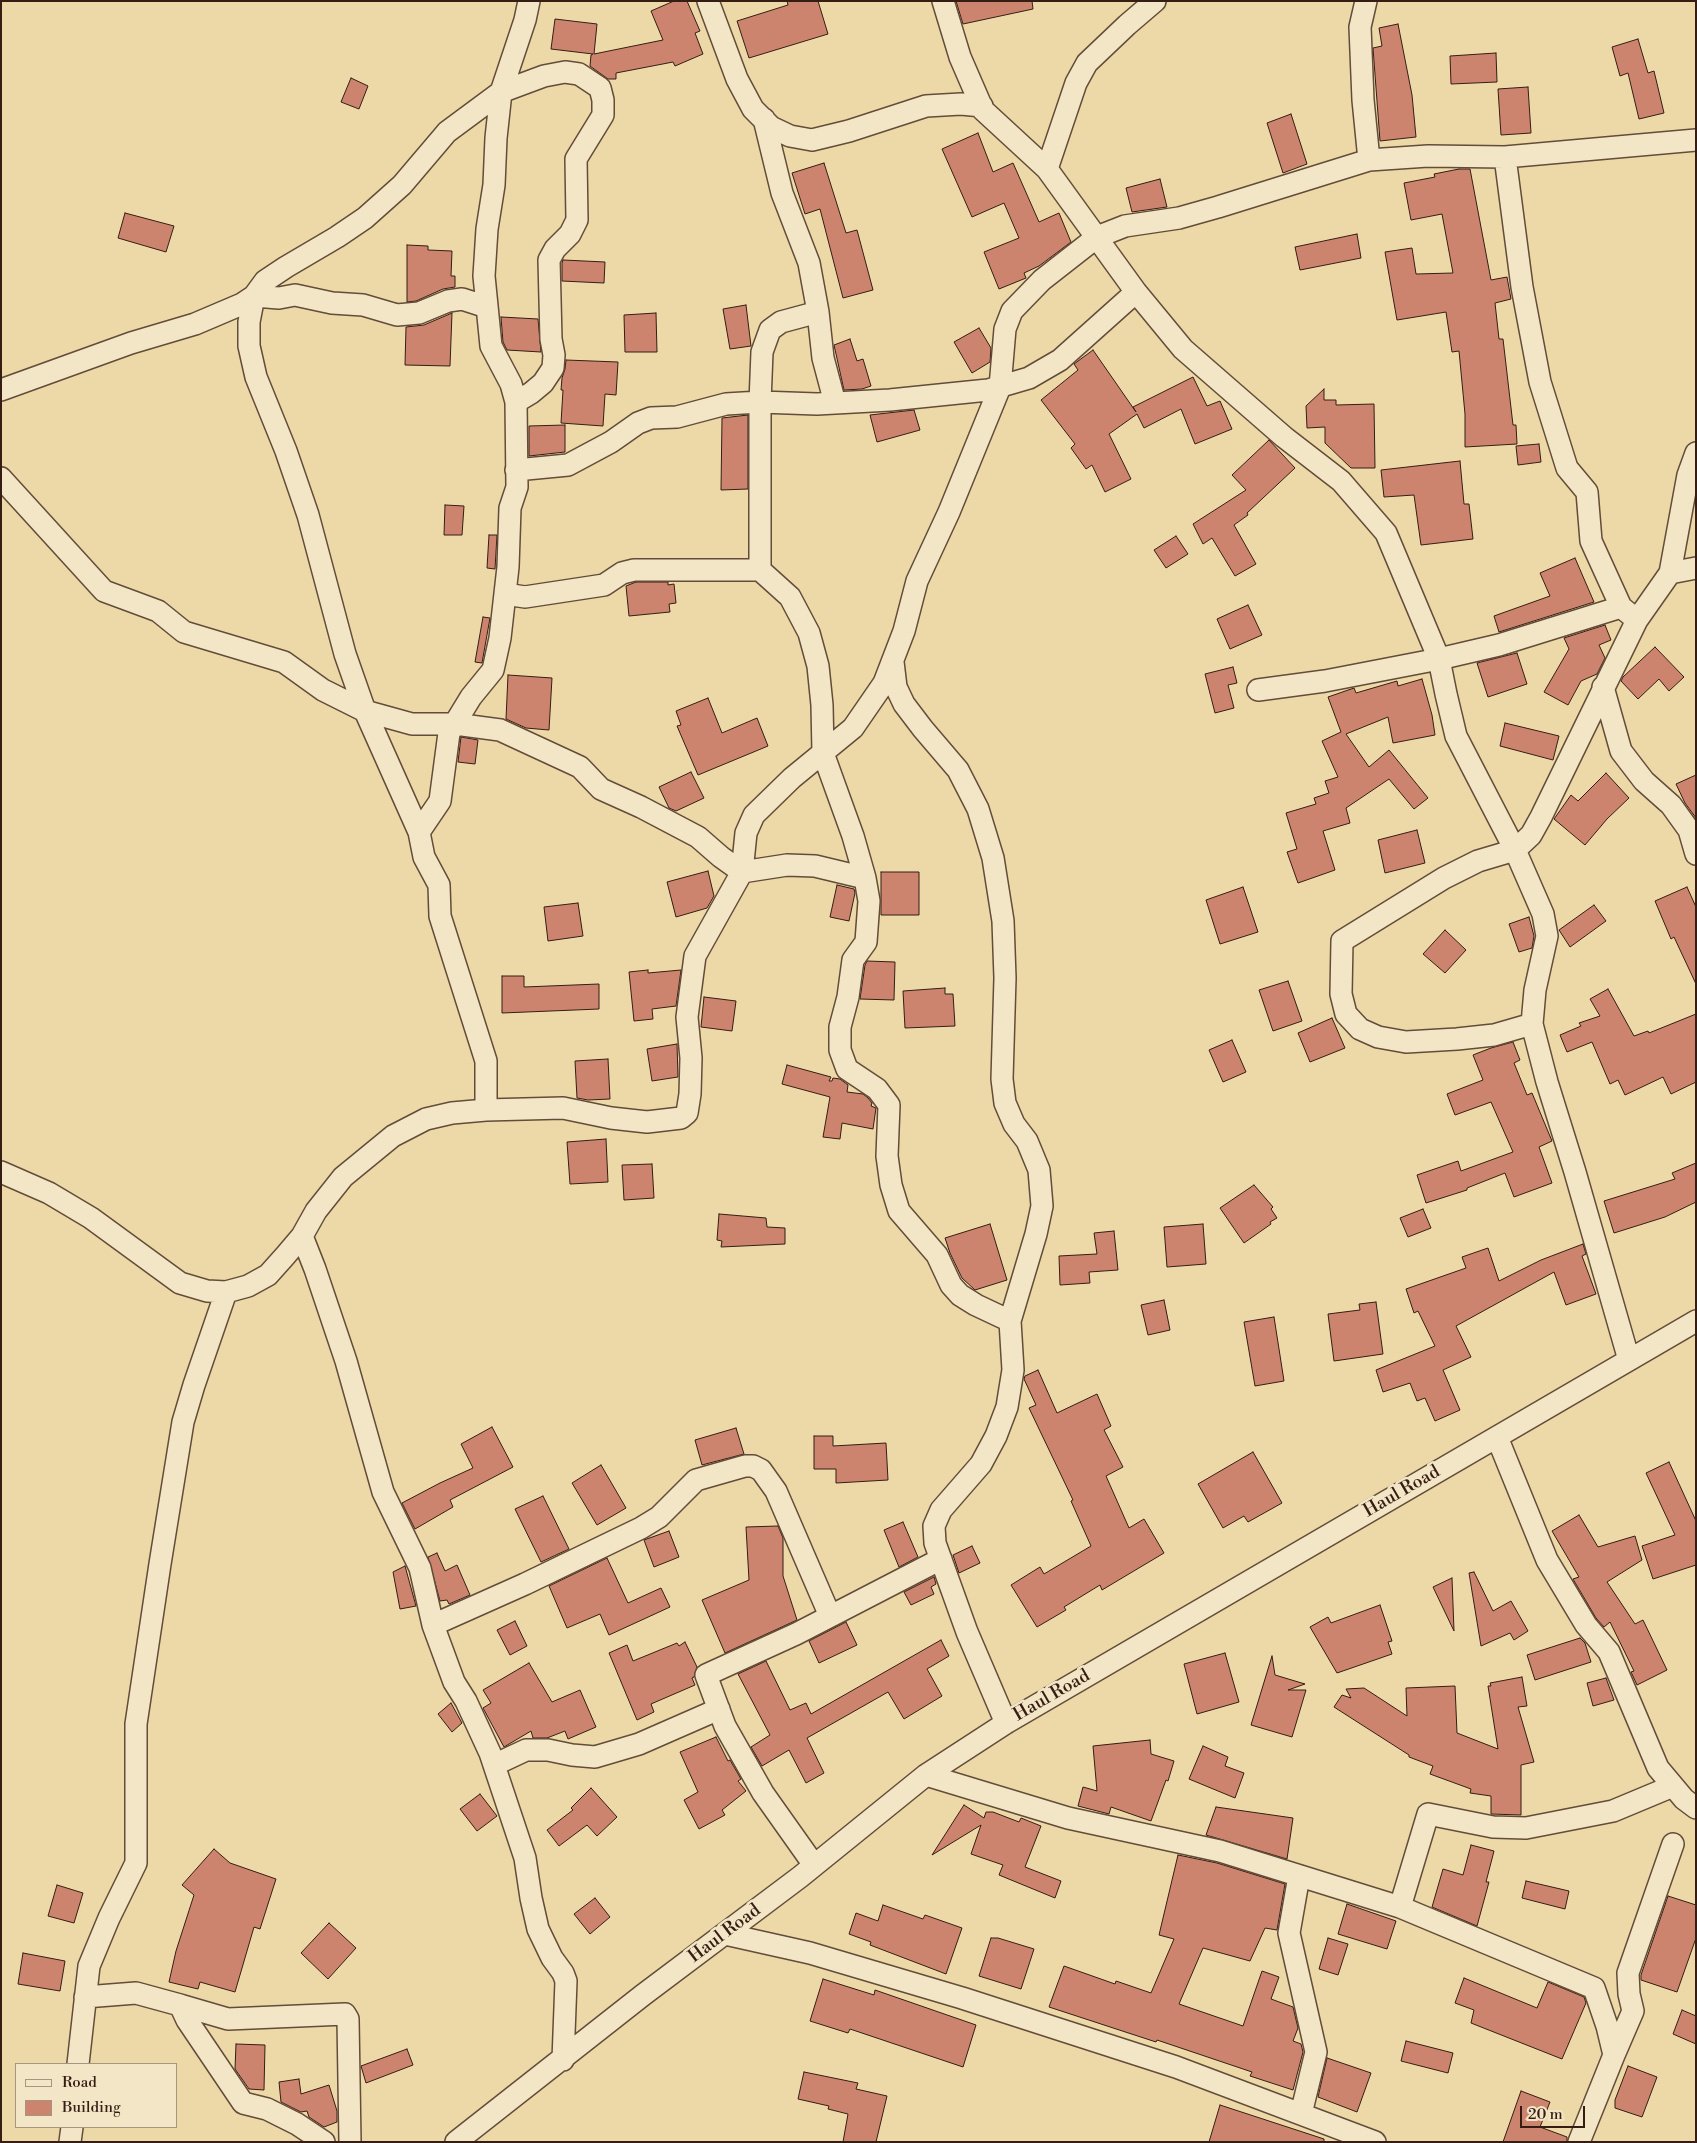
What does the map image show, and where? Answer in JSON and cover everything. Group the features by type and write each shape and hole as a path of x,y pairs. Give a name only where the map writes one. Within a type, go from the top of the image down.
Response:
{"street":[{"path":"419,832 440,801 449,733 471,698 493,670 500,638 508,567 510,508 518,487 516,470 516,402 511,384 491,346 484,276 487,229 494,185 496,138 501,92 525,20 528,1"},
{"path":"708,1 737,79 754,108 771,127 790,136 812,140 849,131 926,106 961,104 982,106"},
{"path":"943,1 960,57 982,106 1018,144 1047,169 1136,292 1183,349 1284,437 1341,481 1386,533 1439,659 1456,736 1515,850 1543,914 1547,936 1535,990 1532,1024 1547,1082 1629,1360"},
{"path":"1047,169 1076,83 1087,63 1155,1"},
{"path":"1366,1 1360,27 1363,100 1369,160"},
{"path":"1,390 130,343 195,324 234,308 254,296 265,281 337,238 366,218 402,184 447,132 501,92 544,76 565,72 579,74 600,88 603,100 602,115 576,159 577,220 570,234 549,260 549,304 554,355 553,368 543,383 516,402"},
{"path":"764,119 782,193 809,263 818,312 823,358 835,403"},
{"path":"1,1172 50,1193 91,1218 180,1283 206,1291 226,1292 248,1286 268,1275 302,1236 316,1211 343,1177 393,1136 426,1119 452,1113 486,1110 563,1108 611,1118 647,1122 681,1118 686,1113 690,1094 691,1058 687,1017 695,956 742,872 746,833 754,815 792,778 853,728 884,683 904,631 917,582 949,512 1000,387 1005,329 1012,311 1042,280 1097,237 1125,226 1179,218 1369,160 1428,156 1505,157 1696,140"},
{"path":"1505,157 1522,287 1540,382 1567,468 1587,492 1591,541 1629,614"},
{"path":"516,470 568,466 611,442 638,423 651,418 678,417 726,404 760,402 835,403 900,399 988,390 1000,387 1029,378 1060,360 1136,292"},
{"path":"254,296 279,298 295,295 332,303 362,305 397,315 419,314 448,301 462,299 487,307"},
{"path":"254,296 249,322 249,346 256,377 286,451 308,515 345,654 365,711 419,832 424,857 439,885 440,916 486,1061 486,1110"},
{"path":"760,570 760,402 762,352 770,330 781,322 818,312"},
{"path":"1670,573 1688,475 1696,453"},
{"path":"1,478 104,591 158,611 184,632 284,662 323,690 365,711 412,724 455,724 500,730 580,767 601,789 641,807 698,837 742,872 787,864 815,866 865,878"},
{"path":"1532,1024 1494,1035 1406,1042 1378,1037 1360,1029 1346,1014 1341,994 1342,941 1444,878 1478,861 1515,850 1531,835 1542,817 1603,687 1629,614 1670,573 1696,568"},
{"path":"505,594 525,597 604,585 622,573 634,570 760,570 790,597 809,633 818,666 823,752 853,836 865,878 869,901 866,942 853,960 848,997 840,1027 840,1050 847,1069 876,1089 889,1105 887,1156 891,1186 899,1211 937,1255 951,1285 960,1295 1010,1321"},
{"path":"1258,690 1325,681 1439,659 1629,614"},
{"path":"892,662 896,687 904,704 922,730 958,770 978,810 993,858 1002,921 1004,959 1004,1054 1002,1079 1005,1103 1014,1124 1027,1141 1039,1170 1042,1206 1036,1234 1010,1321 1013,1370 1007,1407 996,1436 981,1464 941,1510 934,1526 935,1543 967,1632 1006,1722"},
{"path":"1603,687 1621,751 1644,781 1671,805 1689,830 1696,854"},
{"path":"302,1236 316,1269 346,1360 383,1492 420,1568 433,1625 454,1682 466,1701 494,1765 525,1858 538,1928 552,1958 563,1973 566,1981 563,2060"},
{"path":"78,2063 89,1966 109,1918 136,1863 136,1724 158,1573 183,1422 226,1292"},
{"name":"Haul Road","path":"456,2142 926,1776 1006,1722 1696,1321"},
{"path":"1497,1437 1547,1560 1586,1624 1609,1652 1658,1768 1684,1799 1696,1808"},
{"path":"433,1625 525,1584 641,1528 659,1517 696,1480 745,1466 753,1466 761,1470 776,1490 830,1616"},
{"path":"814,1865 763,1793 725,1726 706,1675 830,1616 941,1559"},
{"path":"494,1765 526,1750 548,1750 595,1757 639,1744 719,1709"},
{"path":"926,1776 1068,1818 1220,1852 1400,1907 1594,1988 1607,2026 1614,2055"},
{"path":"1400,1907 1428,1814 1493,1827 1526,1828 1613,1811 1673,1786"},
{"path":"1579,2142 1633,2011 1628,1973 1672,1844"},
{"path":"1299,1876 1289,1933 1316,2052 1301,2114"},
{"path":"724,1934 810,1953 962,1998 1176,2067 1375,2142"},
{"path":"85,1997 136,1993 228,2019 345,2014 348,2019 350,2142"},
{"path":"180,2004 187,2020 243,2103 274,2113 297,2124 324,2142"},
{"path":"70,2142 72,2128"}],"building":[{"path":"674,1 687,1 700,31 695,33 703,54 675,66 673,62 616,73 616,79 608,79 590,66 591,55 593,54 551,49 555,19 597,24 594,54 663,40 651,11"},
{"path":"787,1 818,1 828,34 749,58 737,21 788,5"},
{"path":"956,1 1032,1 1033,9 963,24"},
{"path":"1398,24 1412,95 1416,137 1380,141 1373,48 1382,46 1379,28"},
{"path":"1638,39 1648,73 1654,71 1664,113 1639,119 1628,73 1620,76 1612,47"},
{"path":"1496,53 1497,82 1451,84 1450,56"},
{"path":"351,78 368,86 359,109 341,102"},
{"path":"1528,87 1531,133 1501,135 1498,89"},
{"path":"1291,114 1307,164 1283,173 1267,123"},
{"path":"978,133 993,172 1013,163 1039,222 1059,213 1071,242 1039,266 1024,273 1026,278 999,289 984,252 1019,238 1004,203 972,217 942,149"},
{"path":"824,163 846,233 857,230 873,290 843,298 820,209 805,214 792,173"},
{"path":"1459,169 1470,169 1491,280 1507,277 1511,299 1495,303 1499,339 1503,339 1513,425 1516,425 1517,444 1465,447 1465,414 1459,351 1452,352 1446,312 1397,320 1385,252 1412,248 1416,274 1453,273 1442,214 1411,220 1404,183 1435,177 1434,174"},
{"path":"1160,179 1167,207 1132,212 1126,188"},
{"path":"125,213 174,226 166,252 118,238"},
{"path":"1357,234 1361,258 1300,270 1295,247"},
{"path":"407,245 428,246 428,250 452,251 451,276 455,276 455,287 443,289 416,301 407,302"},
{"path":"563,260 605,262 604,283 562,281"},
{"path":"746,305 751,346 730,349 723,309"},
{"path":"452,313 450,366 405,365 406,327 424,325"},
{"path":"656,313 657,352 625,352 624,315"},
{"path":"501,317 538,319 541,352 507,350 503,342"},
{"path":"979,328 991,348 990,362 972,373 954,342"},
{"path":"850,339 857,361 863,359 871,386 862,389 844,390 834,345"},
{"path":"1093,350 1136,412 1133,407 1193,377 1207,406 1220,401 1232,429 1195,444 1181,409 1144,428 1137,414 1109,434 1131,479 1105,492 1092,465 1086,469 1071,448 1075,444 1041,400 1078,370 1074,364"},
{"path":"566,360 618,362 616,395 605,394 603,426 561,423 563,390 561,390"},
{"path":"1324,389 1324,400 1336,400 1336,405 1374,404 1375,468 1351,468 1325,443 1325,427 1307,428 1306,406"},
{"path":"914,410 920,430 877,442 870,415"},
{"path":"748,415 748,489 721,490 722,418"},
{"path":"565,425 565,452 529,456 529,426"},
{"path":"1269,440 1295,468 1247,513 1248,515 1234,525 1256,564 1235,576 1212,538 1203,544 1193,524 1246,490 1232,475"},
{"path":"1539,444 1541,462 1518,465 1516,446"},
{"path":"1460,461 1464,504 1469,504 1473,539 1421,545 1414,495 1384,497 1381,470"},
{"path":"445,505 464,506 462,535 444,535"},
{"path":"489,535 497,535 495,569 487,568"},
{"path":"1176,536 1188,554 1166,568 1154,550"},
{"path":"1575,558 1594,602 1499,632 1494,616 1550,596 1540,573"},
{"path":"636,582 668,582 668,585 674,584 676,603 669,604 670,612 629,616 626,586"},
{"path":"1248,605 1262,635 1230,649 1217,619"},
{"path":"483,617 490,618 482,663 475,662"},
{"path":"1605,625 1611,640 1599,645 1605,658 1597,674 1581,681 1568,705 1544,692 1569,649 1564,638"},
{"path":"1655,647 1684,677 1669,691 1659,679 1638,699 1621,681"},
{"path":"1517,653 1527,684 1488,697 1477,663"},
{"path":"1233,667 1237,683 1228,685 1234,708 1215,713 1205,674"},
{"path":"508,675 552,678 549,730 526,728 506,719"},
{"path":"1422,679 1432,715 1435,735 1393,743 1388,717 1346,734 1369,767 1389,750 1428,798 1414,809 1389,779 1346,808 1350,823 1323,831 1335,870 1298,883 1287,852 1297,849 1286,813 1316,804 1314,798 1329,793 1325,781 1338,777 1322,741 1341,732 1328,697 1354,688 1356,693 1397,681 1398,686"},
{"path":"708,698 722,733 757,718 768,746 698,775 677,726 681,725 676,711"},
{"path":"1505,723 1559,736 1553,760 1500,746"},
{"path":"461,737 478,740 475,764 458,762"},
{"path":"691,772 704,798 676,811 669,808 659,787"},
{"path":"1606,773 1629,798 1607,819 1585,845 1554,819 1571,795 1578,801"},
{"path":"1696,775 1696,818 1685,803 1676,784"},
{"path":"1417,830 1425,863 1385,873 1378,840"},
{"path":"708,871 714,896 707,908 676,917 667,882"},
{"path":"881,872 919,872 919,915 881,915"},
{"path":"837,885 854,889 855,893 849,921 830,917"},
{"path":"1243,887 1258,932 1220,944 1206,900"},
{"path":"1687,887 1696,907 1696,984 1674,937 1671,939 1655,901"},
{"path":"578,903 583,936 548,941 544,907"},
{"path":"1594,905 1606,921 1570,947 1559,930"},
{"path":"1529,917 1534,936 1532,948 1519,952 1509,924"},
{"path":"1445,930 1466,950 1445,973 1423,954"},
{"path":"867,961 895,962 894,1000 860,999"},
{"path":"648,970 648,973 681,970 676,1006 652,1009 653,1019 634,1021 629,972"},
{"path":"502,976 524,976 524,987 599,984 599,1009 502,1013"},
{"path":"1288,981 1302,1021 1273,1031 1259,990"},
{"path":"945,988 945,994 953,994 955,1026 905,1028 903,991"},
{"path":"1608,989 1634,1036 1648,1031 1649,1033 1696,1014 1696,1082 1671,1094 1663,1077 1625,1095 1618,1080 1610,1084 1592,1042 1567,1052 1560,1035 1581,1026 1579,1023 1600,1016 1590,999"},
{"path":"704,997 736,1001 732,1031 701,1027"},
{"path":"1332,1018 1345,1048 1310,1062 1298,1033"},
{"path":"1232,1040 1246,1072 1223,1082 1209,1050"},
{"path":"1513,1042 1520,1060 1514,1063 1527,1095 1532,1093 1552,1141 1539,1147 1552,1183 1514,1197 1505,1173 1467,1188 1467,1190 1426,1203 1417,1175 1458,1161 1461,1171 1513,1152 1491,1102 1455,1115 1447,1094 1483,1080 1473,1055"},
{"path":"677,1044 678,1077 652,1081 647,1049"},
{"path":"608,1059 610,1099 588,1100 577,1098 575,1061"},
{"path":"787,1065 831,1077 829,1081 832,1081 833,1078 840,1079 848,1085 847,1092 863,1094 872,1103 871,1106 876,1108 873,1129 842,1123 840,1139 823,1137 830,1097 782,1084"},
{"path":"606,1139 608,1182 570,1184 567,1142"},
{"path":"1696,1163 1696,1202 1665,1217 1614,1233 1604,1201 1675,1179 1672,1173"},
{"path":"652,1164 654,1198 624,1200 622,1165"},
{"path":"1254,1185 1273,1207 1271,1209 1277,1218 1244,1243 1220,1208"},
{"path":"1423,1209 1431,1228 1408,1237 1400,1218"},
{"path":"719,1214 766,1218 767,1227 785,1228 785,1244 721,1247 722,1241 717,1240"},
{"path":"990,1224 1007,1280 975,1290 962,1278 945,1238"},
{"path":"1203,1224 1206,1264 1167,1267 1164,1227"},
{"path":"1114,1231 1118,1270 1089,1272 1090,1283 1060,1285 1059,1256 1097,1254 1094,1233"},
{"path":"1583,1244 1586,1254 1582,1256 1596,1294 1566,1305 1554,1272 1456,1326 1471,1357 1443,1370 1460,1410 1435,1421 1425,1398 1417,1401 1410,1383 1383,1392 1376,1370 1435,1346 1418,1311 1414,1313 1406,1289 1466,1268 1462,1257 1488,1248 1499,1281 1541,1260"},
{"path":"1164,1300 1170,1330 1148,1335 1141,1305"},
{"path":"1376,1302 1383,1354 1334,1361 1328,1314 1360,1310 1359,1304"},
{"path":"1274,1317 1284,1381 1255,1386 1244,1322"},
{"path":"1038,1370 1057,1413 1097,1394 1111,1426 1104,1430 1123,1467 1106,1476 1129,1528 1144,1519 1164,1553 1102,1590 1100,1585 1064,1607 1066,1610 1037,1627 1011,1585 1040,1567 1044,1574 1091,1546 1071,1501 1073,1500 1029,1408 1036,1405 1024,1379 1025,1376"},
{"path":"492,1427 513,1467 450,1500 453,1507 415,1529 402,1503 473,1468 461,1444"},
{"path":"736,1428 744,1454 702,1465 695,1440"},
{"path":"814,1436 833,1436 833,1446 886,1443 888,1480 836,1483 836,1469 814,1469"},
{"path":"1253,1452 1282,1503 1248,1522 1244,1516 1223,1528 1198,1484"},
{"path":"1669,1462 1696,1521 1696,1565 1653,1579 1642,1546 1675,1535 1646,1473"},
{"path":"601,1465 626,1508 597,1525 572,1483"},
{"path":"543,1496 569,1549 541,1562 515,1509"},
{"path":"1579,1515 1598,1547 1635,1536 1642,1560 1607,1582 1635,1624 1643,1620 1667,1670 1637,1685 1631,1672 1634,1671 1610,1622 1604,1627 1596,1618 1573,1579 1579,1577 1552,1531"},
{"path":"903,1522 918,1557 899,1567 884,1530"},
{"path":"778,1526 783,1538 783,1576 797,1620 725,1653 702,1600 749,1580 746,1527"},
{"path":"669,1531 679,1557 654,1567 644,1540"},
{"path":"972,1546 980,1563 959,1573 953,1555"},
{"path":"437,1553 445,1571 457,1565 470,1595 449,1604 447,1600 440,1601 428,1557"},
{"path":"607,1558 628,1603 661,1588 670,1607 609,1635 600,1614 567,1628 549,1586"},
{"path":"405,1566 416,1606 400,1609 393,1572"},
{"path":"1474,1572 1493,1611 1511,1601 1528,1631 1514,1640 1510,1633 1481,1646 1469,1573"},
{"path":"934,1577 936,1584 931,1587 934,1594 911,1605 904,1592"},
{"path":"1452,1578 1454,1631 1433,1587"},
{"path":"1380,1605 1392,1641 1388,1642 1392,1654 1337,1673 1310,1627 1328,1617 1331,1623"},
{"path":"515,1621 527,1646 510,1655 497,1630"},
{"path":"846,1622 857,1645 819,1663 809,1641"},
{"path":"1580,1638 1585,1643 1591,1662 1535,1680 1527,1655"},
{"path":"941,1640 949,1656 927,1669 942,1696 904,1719 888,1692 807,1738 824,1773 806,1783 789,1750 762,1766 751,1747 770,1735 738,1674 766,1661 790,1710 806,1703 811,1714"},
{"path":"685,1642 697,1667 692,1678 695,1685 651,1704 654,1712 637,1720 609,1653 627,1645 633,1661 677,1643 679,1646"},
{"path":"1225,1653 1239,1702 1197,1714 1184,1664"},
{"path":"1272,1656 1275,1675 1305,1684 1288,1690 1306,1690 1292,1737 1251,1725"},
{"path":"529,1663 552,1702 580,1690 596,1727 568,1739 565,1731 547,1738 533,1738 531,1731 504,1747 483,1708 491,1703 483,1690"},
{"path":"1522,1677 1527,1706 1518,1707 1534,1762 1521,1765 1521,1815 1491,1814 1491,1796 1470,1793 1471,1789 1430,1774 1433,1766 1409,1757 1409,1755 1334,1707 1342,1695 1351,1698 1346,1689 1364,1688 1407,1716 1406,1688 1455,1686 1457,1733 1498,1749 1488,1686 1491,1686 1490,1683"},
{"path":"1606,1678 1614,1700 1593,1706 1587,1683"},
{"path":"451,1703 462,1723 452,1732 438,1714"},
{"path":"716,1737 728,1761 730,1760 741,1779 738,1781 746,1791 722,1810 725,1815 699,1829 684,1800 698,1792 680,1752"},
{"path":"1150,1740 1151,1754 1174,1761 1168,1781 1166,1780 1151,1821 1111,1807 1109,1814 1078,1806 1083,1787 1097,1791 1093,1746"},
{"path":"1203,1746 1228,1757 1225,1766 1244,1773 1235,1798 1189,1779"},
{"path":"591,1788 617,1817 597,1836 587,1825 559,1846 547,1830 573,1810 571,1808"},
{"path":"480,1794 497,1816 477,1831 460,1809"},
{"path":"964,1805 984,1818 986,1812 993,1812 1019,1822 1021,1818 1041,1826 1025,1867 1061,1881 1055,1898 999,1875 1003,1865 971,1854 981,1825 932,1855"},
{"path":"1216,1807 1293,1818 1287,1859 1206,1835"},
{"path":"1471,1845 1494,1851 1486,1882 1489,1882 1477,1926 1432,1907 1443,1869 1463,1875"},
{"path":"214,1849 230,1863 276,1879 260,1929 254,1927 235,1992 200,1982 198,1989 169,1982 176,1951 194,1895 182,1885"},
{"path":"1178,1855 1217,1863 1285,1884 1277,1930 1265,1928 1250,1961 1203,1948 1179,2004 1243,2026 1262,1971 1279,1977 1271,1999 1293,2007 1298,2028 1293,2041 1301,2044 1303,2052 1293,2090 1250,2076 1252,2072 1157,2040 1156,2042 1049,2007 1064,1966 1115,1984 1116,1981 1151,1993 1174,1939 1159,1935"},
{"path":"1526,1881 1569,1891 1565,1909 1522,1898"},
{"path":"57,1885 83,1893 74,1923 48,1916"},
{"path":"1668,1896 1696,1905 1696,1938 1677,1992 1641,1980 1641,1975"},
{"path":"595,1898 610,1917 590,1934 574,1914"},
{"path":"1347,1904 1396,1921 1387,1949 1338,1934"},
{"path":"883,1905 923,1919 925,1915 962,1928 946,1974 870,1945 871,1942 849,1934 856,1913 878,1921"},
{"path":"329,1923 356,1948 328,1979 301,1953"},
{"path":"991,1938 998,1938 1034,1949 1021,1989 979,1976"},
{"path":"1328,1938 1348,1944 1338,1975 1319,1969"},
{"path":"23,1953 65,1961 60,1991 18,1984"},
{"path":"1464,1978 1537,2008 1548,1982 1584,1997 1586,2003 1562,2059 1471,2023 1474,2010 1455,2003"},
{"path":"823,1979 874,1995 875,1990 976,2025 963,2067 850,2029 848,2033 810,2021"},
{"path":"1682,2010 1696,2016 1696,2044 1673,2034"},
{"path":"1406,2041 1453,2053 1448,2073 1401,2061"},
{"path":"236,2044 265,2045 264,2090 249,2089 235,2069"},
{"path":"407,2049 413,2065 366,2083 361,2066"},
{"path":"1327,2058 1371,2073 1357,2112 1318,2097"},
{"path":"1628,2066 1657,2077 1642,2117 1615,2108 1615,2100"},
{"path":"804,2072 858,2083 856,2089 887,2096 876,2142 843,2142 848,2114 828,2109 829,2106 798,2099"},
{"path":"299,2079 301,2094 329,2085 337,2111 337,2122 324,2127 309,2117 307,2111 301,2112 281,2102 279,2082"},
{"path":"1521,2091 1550,2102 1540,2127 1567,2137 1567,2142 1503,2142"},
{"path":"1220,2105 1324,2139 1324,2142 1209,2142"}]}
